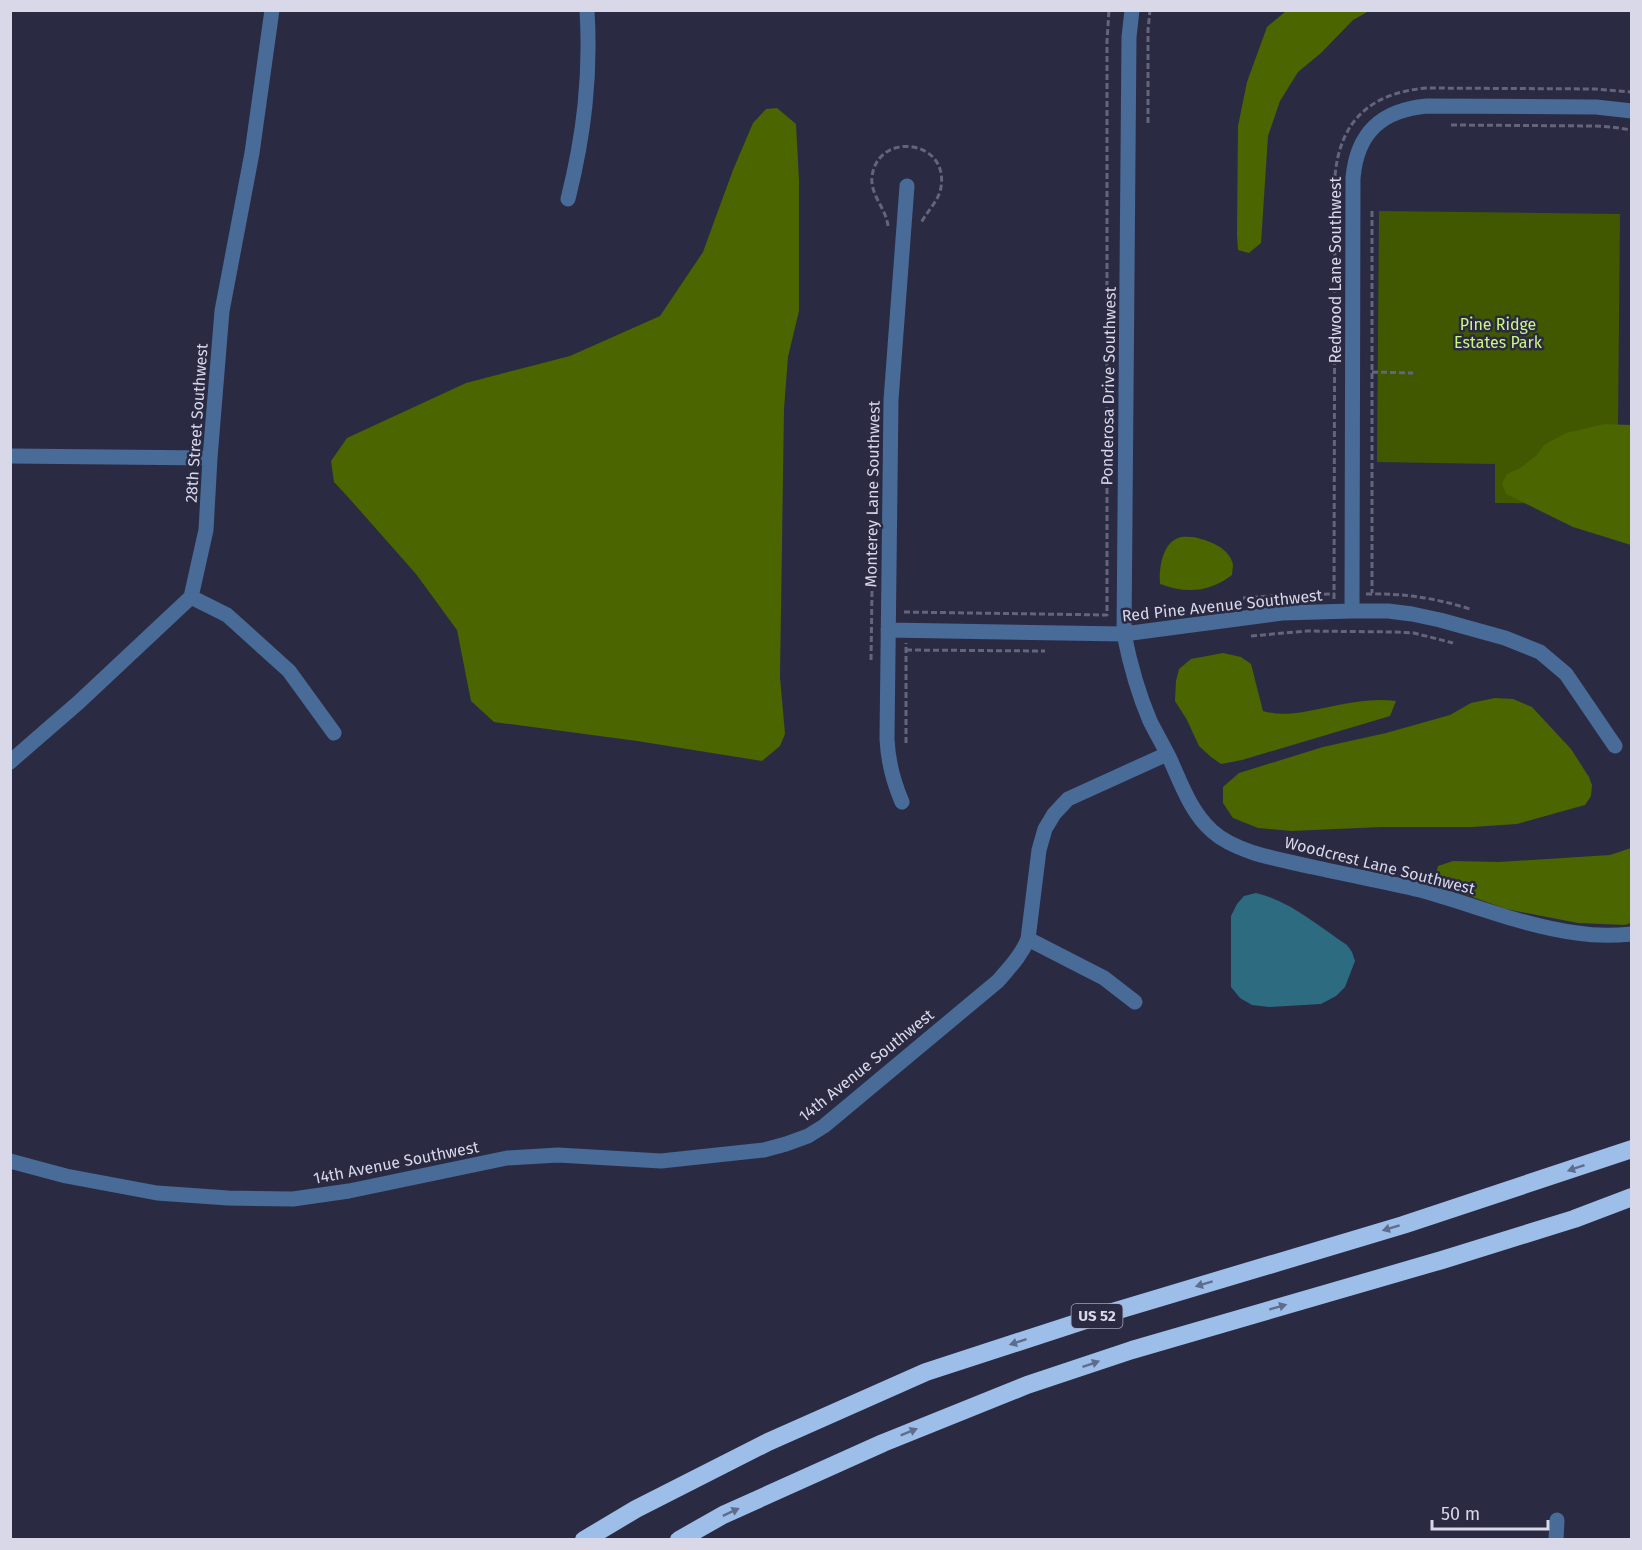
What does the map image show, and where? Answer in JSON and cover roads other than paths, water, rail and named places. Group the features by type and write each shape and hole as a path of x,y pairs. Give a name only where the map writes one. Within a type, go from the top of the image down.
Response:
{"highway":[{"name":"US 52","path":"584,1539 636,1509 768,1442 926,1372 1092,1318 1403,1225 1632,1149"},
{"name":"US 52","path":"679,1539 723,1515 883,1443 1027,1385 1132,1350 1552,1226 1632,1197"}],"street":[{"name":"28th Street Southwest","path":"191,597 206,530 222,311 252,153 272,10"},
{"path":"568,199 578,159 584,116 589,53 587,10"},
{"name":"Ponderosa Drive Southwest","path":"1132,10 1129,37 1124,634 1132,670 1150,720 1167,754"},
{"name":"Redwood Lane Southwest","path":"1352,611 1353,178 1355,163 1364,140 1383,119 1410,107 1596,107 1632,111"},
{"name":"Monterey Lane Southwest","path":"902,802 888,762 887,739 891,400 907,186"},
{"path":"10,456 210,458"},
{"path":"10,762 79,702 191,597 227,615 289,671 334,733"},
{"name":"Red Pine Avenue Southwest","path":"888,630 1124,634 1282,614 1352,611 1412,614 1505,638 1540,652 1566,674 1615,746"},
{"name":"Woodcrest Lane Southwest","path":"1167,754 1199,818 1223,840 1248,850 1275,859 1419,890 1520,921 1576,933 1632,934"},
{"name":"14th Avenue Southwest","path":"10,1161 66,1176 157,1193 228,1198 293,1198 349,1191 507,1158 558,1155 661,1161 764,1150 786,1144 808,1136 824,1126 998,981 1023,950 1028,939 1040,850 1045,830 1054,814 1068,799 1167,754"},
{"path":"1028,939 1104,978 1135,1002"},
{"path":"1556,1539 1557,1520"}],"water":[{"path":"1256,893 1292,908 1347,945 1355,961 1345,987 1336,996 1321,1004 1269,1007 1252,1005 1240,998 1231,987 1231,916 1244,896"}],"park label":[{"name":"Pine Ridge Estates Park","path":"1498,333"}]}
